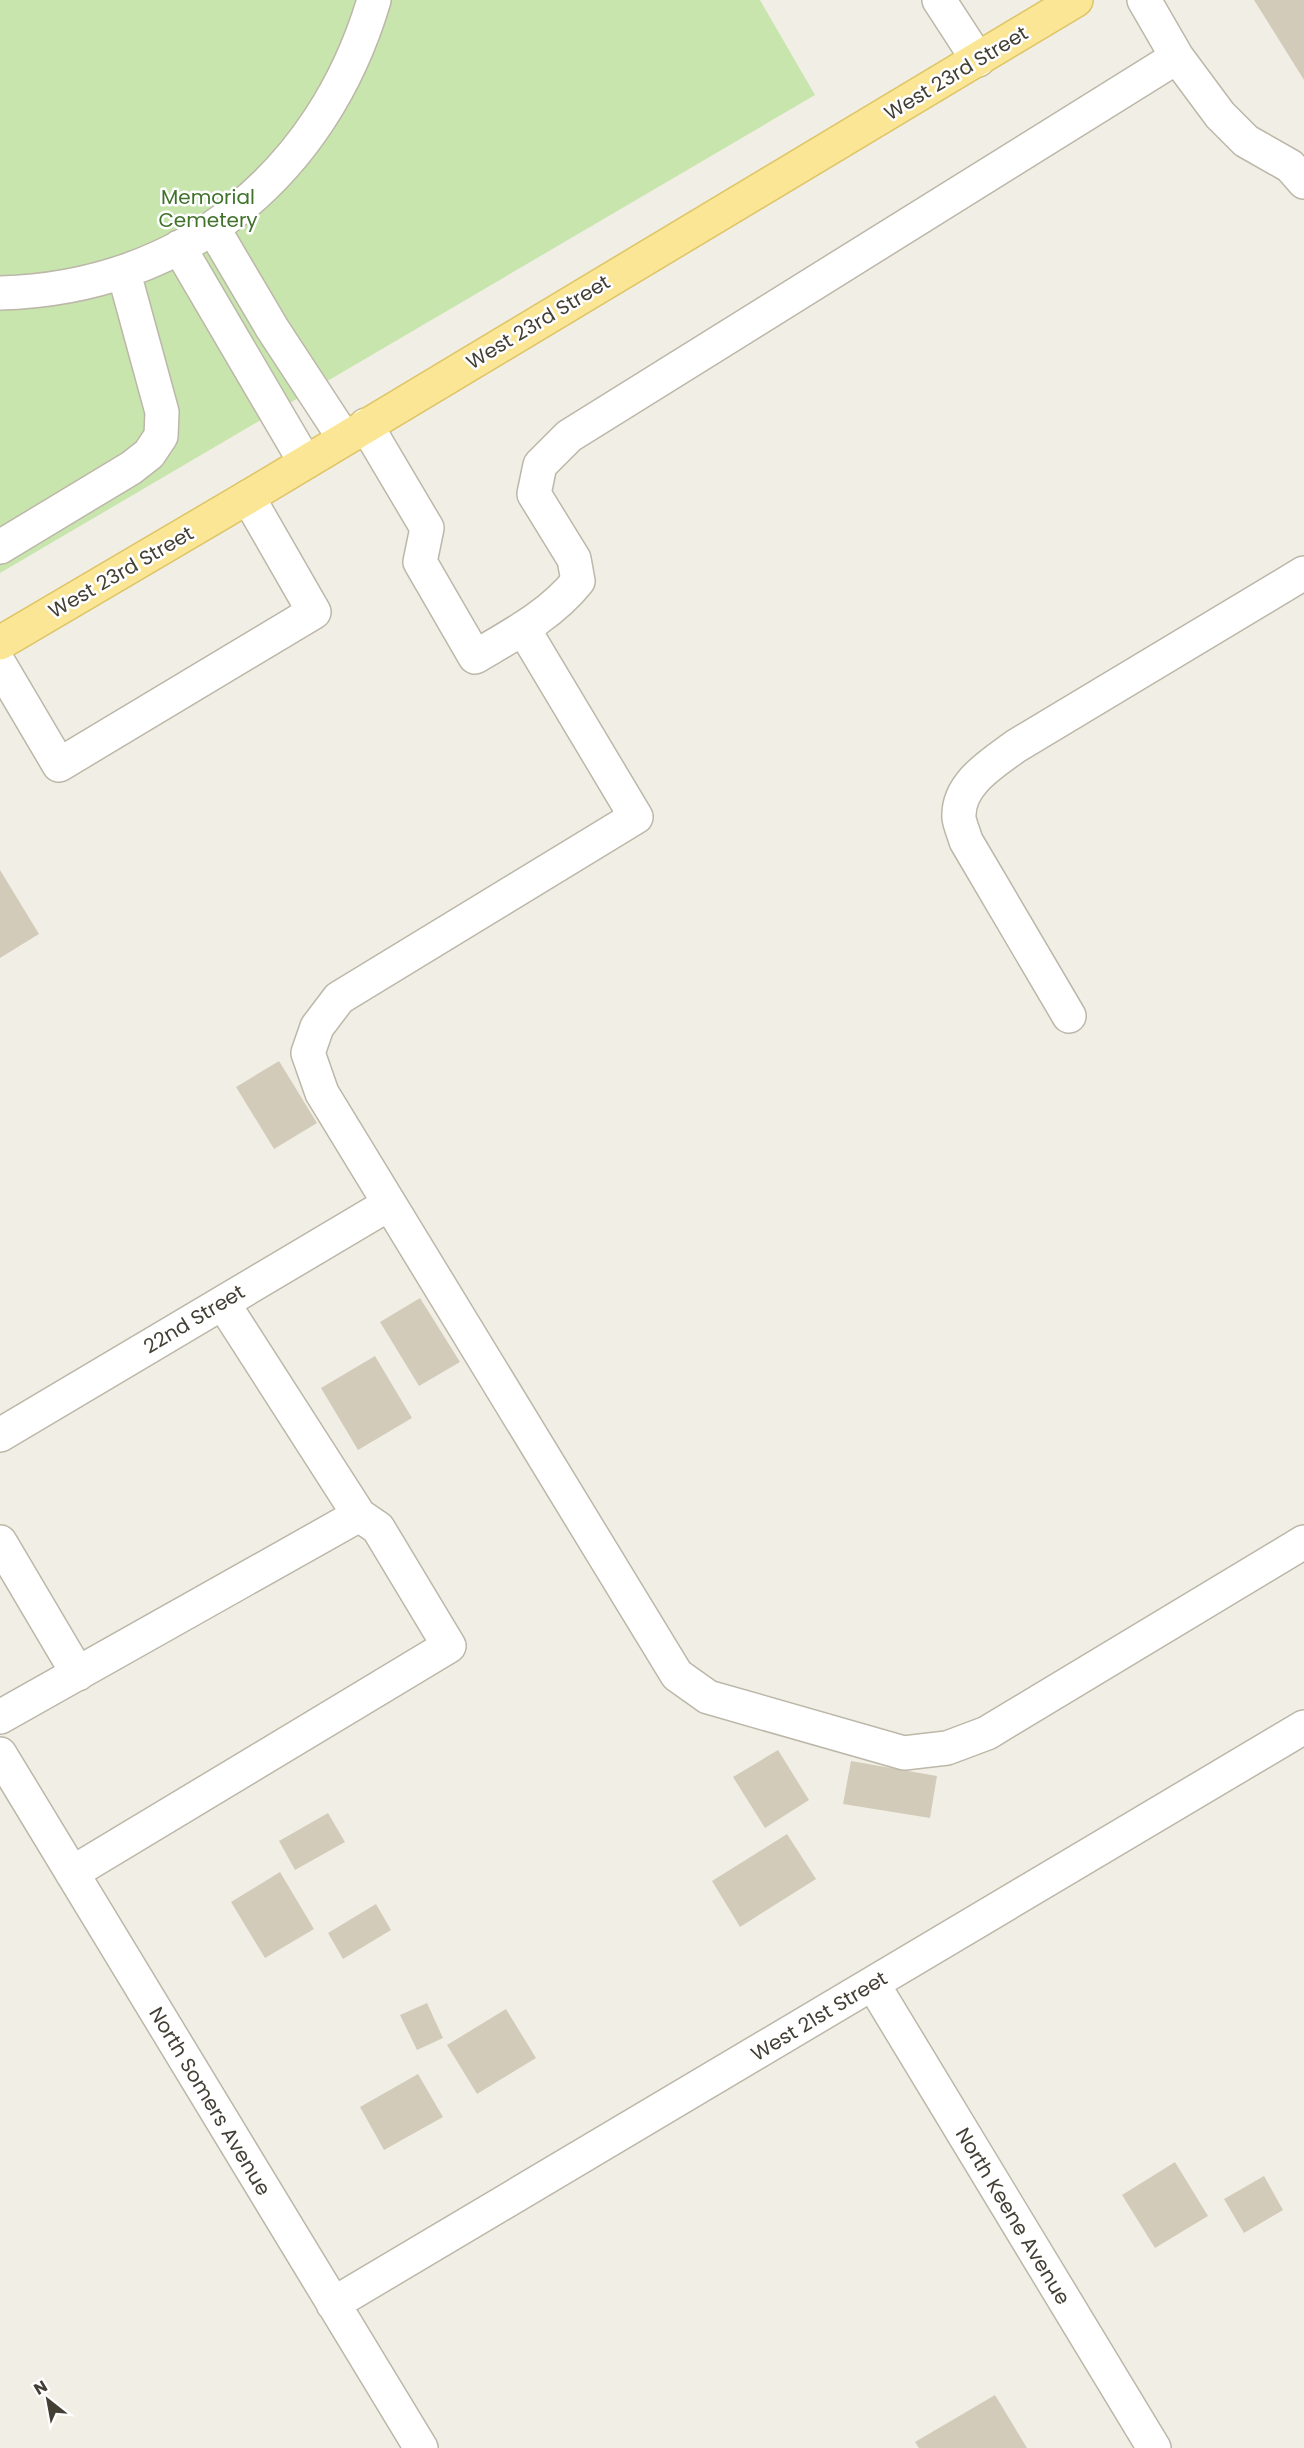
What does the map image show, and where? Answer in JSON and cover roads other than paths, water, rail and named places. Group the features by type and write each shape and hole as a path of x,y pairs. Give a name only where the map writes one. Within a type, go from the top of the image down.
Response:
{"main road":[{"name":"West 23rd Street","path":"0,643 248,497 1076,0"}],"street":[{"path":"0,293 37,292 82,285 124,273 213,228 253,198 284,167 314,130 340,87 362,38 374,0"},
{"path":"939,0 978,60"},
{"path":"1144,0 1177,57 1220,115 1246,141 1290,166 1304,182"},
{"path":"213,228 272,328 355,432 427,528 420,562 475,657 562,601 578,581 574,559 534,494 540,465 569,436 1177,57"},
{"path":"179,247 305,462"},
{"path":"0,547 131,468 149,454 161,436 162,412 124,273"},
{"path":"0,665 59,765 314,612 248,497"},
{"path":"1069,1016 966,841 959,818 963,795 985,770 1016,746 1304,573"},
{"path":"523,628 636,817 339,998 317,1027 309,1053 322,1093 677,1675 708,1697 904,1753 947,1748 987,1732 1304,1542"},
{"name":"22nd Street","path":"0,1435 389,1204"},
{"path":"72,1873 449,1646 378,1528 359,1515 223,1302"},
{"path":"0,1717 359,1515"},
{"path":"0,1542 78,1674"},
{"name":"West 21st Street","path":"333,2304 1304,1727"},
{"name":"North Somers Avenue","path":"0,1754 421,2448"},
{"name":"North Keene Avenue","path":"873,1984 1154,2448"}],"park label":[{"name":"Memorial Cemetery","path":"208,208"}]}
